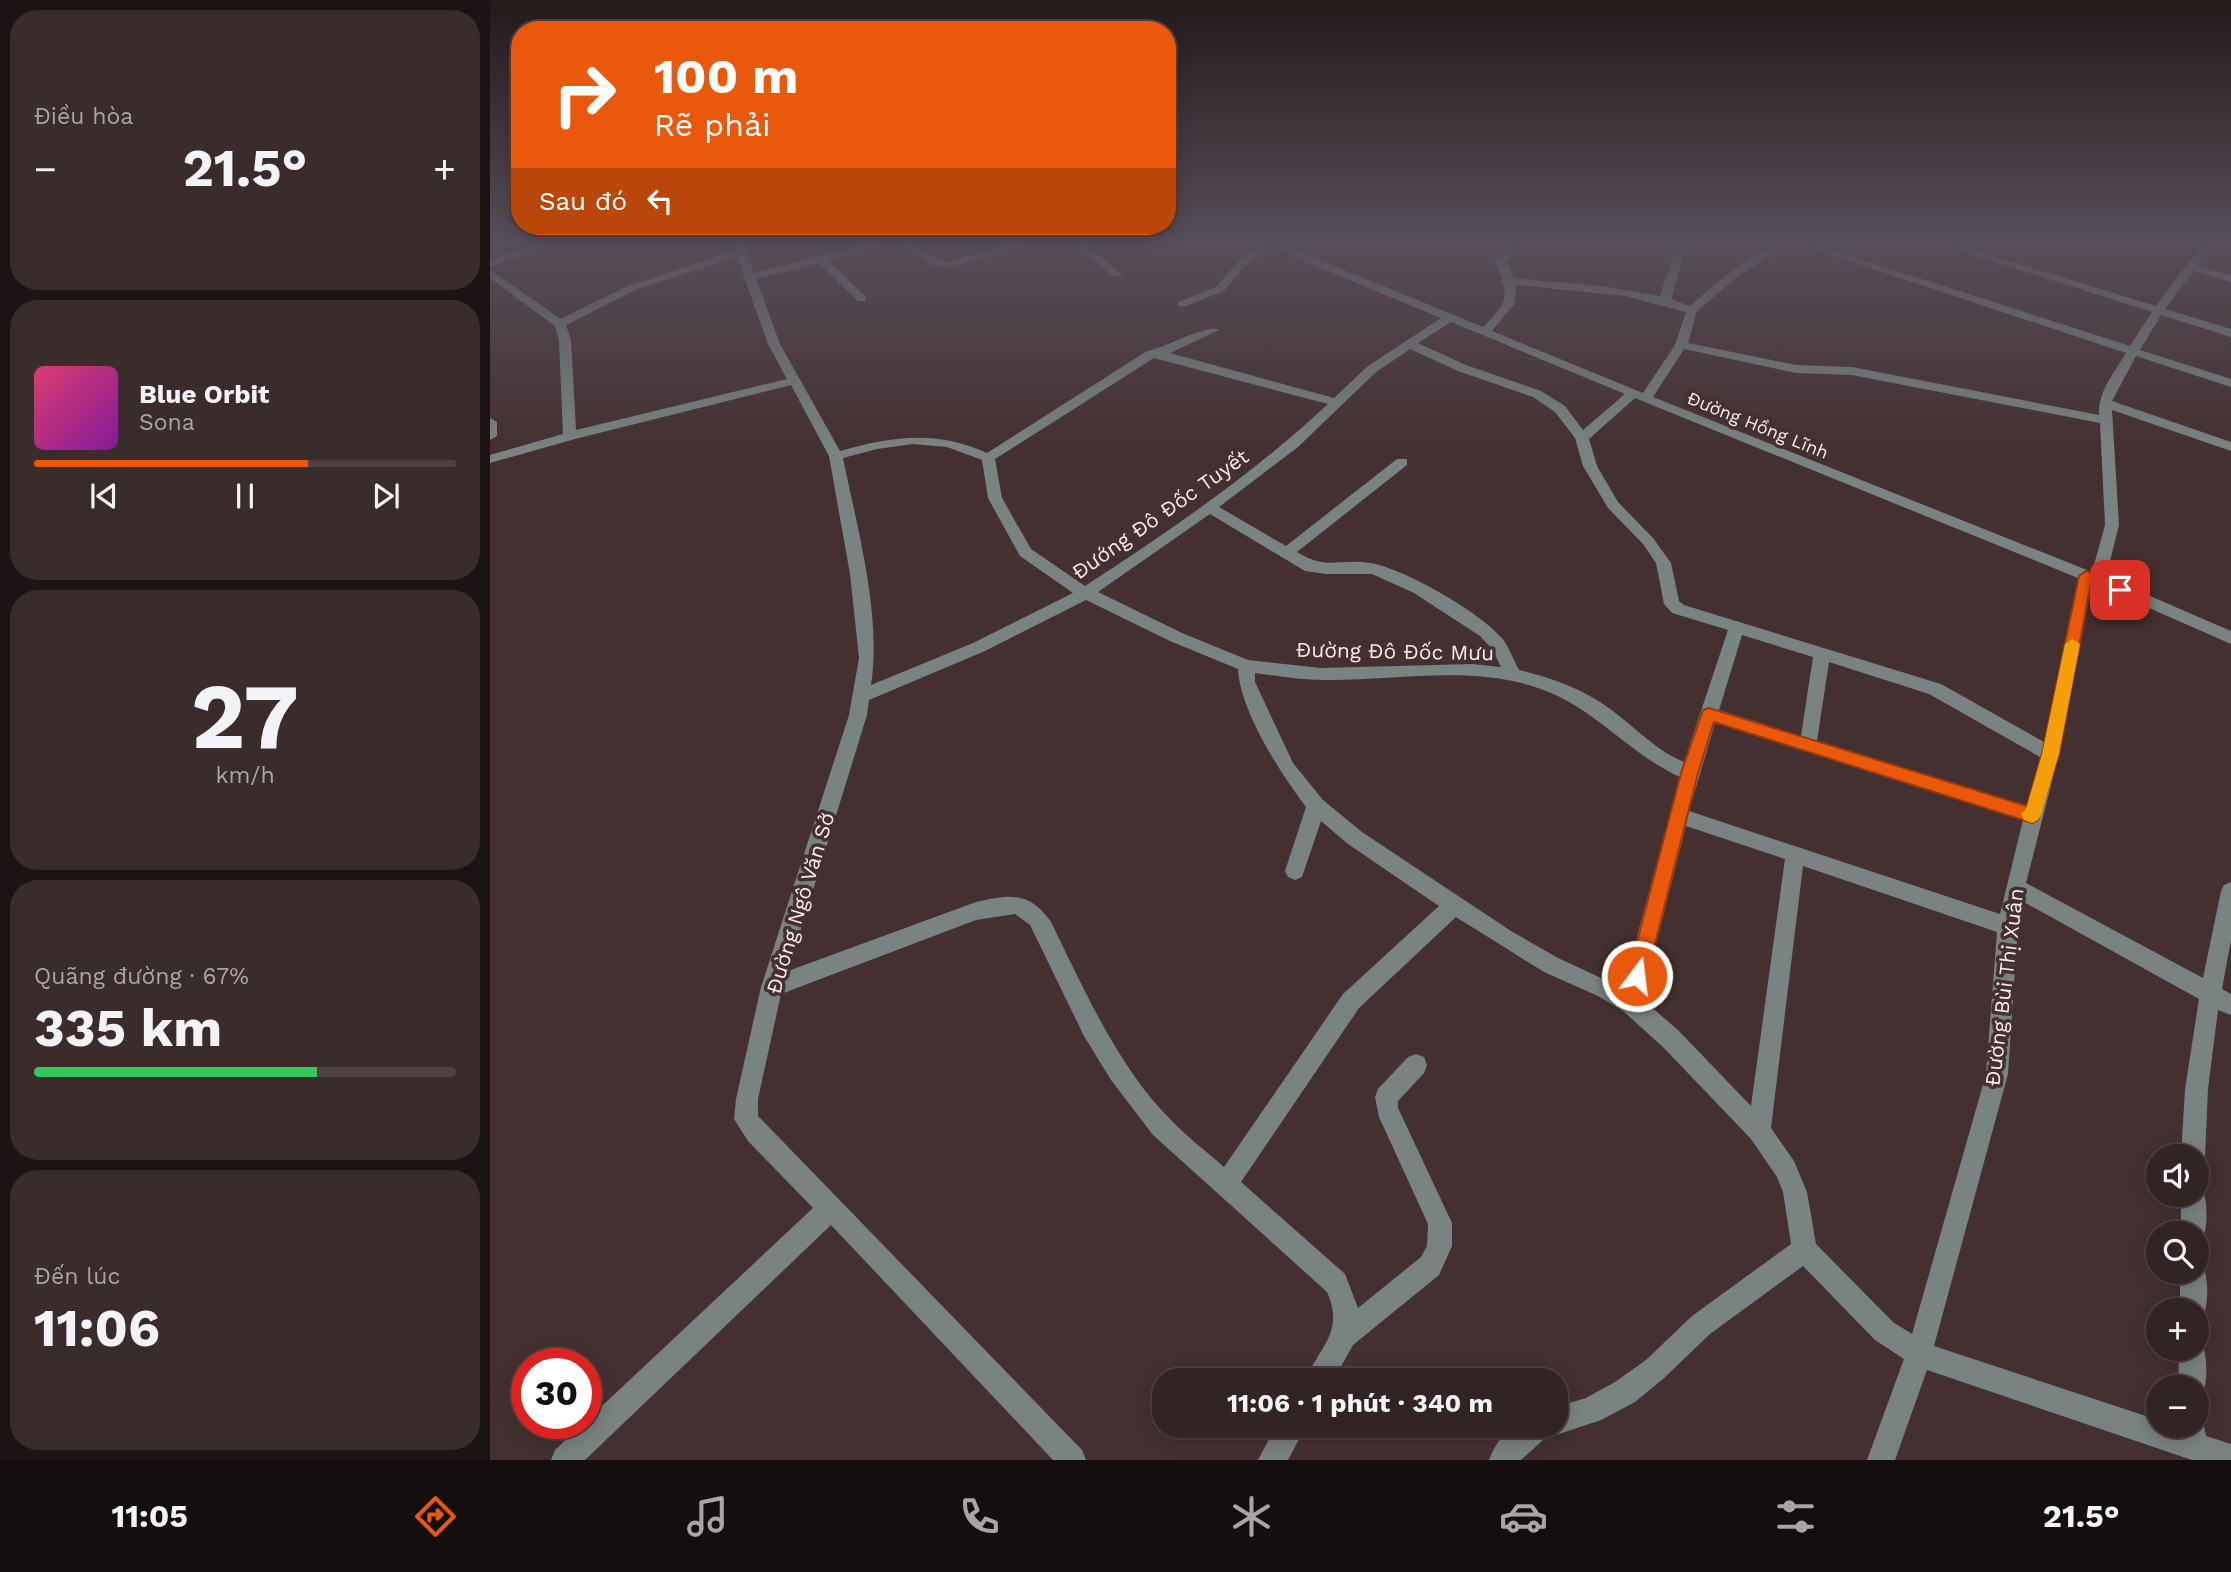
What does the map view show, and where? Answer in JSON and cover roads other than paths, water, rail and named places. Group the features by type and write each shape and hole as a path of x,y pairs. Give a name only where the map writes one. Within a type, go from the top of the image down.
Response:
{"street":[{"path":"544,312 560,324 565,340 570,436"},
{"path":"560,324 583,312"},
{"name":"Đường Ngô Văn Sở","path":"763,312 792,381 836,456 864,616 867,658 863,695 772,987 747,1099 747,1119 756,1133 1072,1460"},
{"name":"Đường Hồng Lĩnh","path":"1438,312 2092,578 2231,638"},
{"path":"1485,331 1505,312"},
{"path":"1582,438 1640,396 1681,345 1691,312"},
{"path":"2013,312 2231,383"},
{"path":"2157,312 2110,390 2105,403 2231,447"},
{"path":"2162,312 2231,333"},
{"name":"Đướng Đô Đốc Tuyết","path":"863,695 979,647 1086,593 1150,551 1293,444 1373,369 1450,317"},
{"path":"1159,354 1213,330"},
{"path":"1410,344 1462,368 1537,394 1560,409 1582,438 1595,477 1613,505 1648,541 1664,563 1672,604 1686,613 1822,652 1935,689 2050,754"},
{"path":"1681,345 1796,369 1852,371 2104,420"},
{"path":"836,456 888,441 914,438 939,440 967,447 988,458 1132,363 1151,354 1336,402"},
{"path":"490,459 570,436 792,381"},
{"name":"Đường Bùi Thị Xuân","path":"1919,1354 1997,1074 2008,926 2015,887 2092,578 2112,525 2105,403"},
{"path":"490,422 490,436"},
{"name":"Đường Đô Đốc Mưu","path":"988,458 995,498 1025,552 1044,568 1129,617 1246,666 1321,674 1472,670 1513,675 1570,693 1596,708 1654,755 1689,773"},
{"path":"1285,554 1402,462"},
{"path":"1209,507 1310,567 1326,570 1363,568 1394,576 1482,629 1495,642 1513,675"},
{"path":"1630,1003 1689,773 1737,627"},
{"path":"1808,745 1822,652"},
{"path":"1246,666 1247,682 1287,768 1316,806 1333,822 1453,906 1551,965 1606,989 1630,1003 1696,1064 1759,1131 1786,1169 1795,1192 1804,1250 1884,1331 1919,1354 2146,1422"},
{"path":"1709,714 2032,815"},
{"path":"1295,871 1316,806"},
{"path":"1678,815 2008,926"},
{"path":"1759,1131 1795,853"},
{"path":"2015,887 2231,1005"},
{"path":"2193,1144 2194,1099 2209,995 2231,891"},
{"path":"772,987 976,911 1006,905 1025,908 1036,916 1044,929 1092,1028 1118,1072 1161,1127 1336,1283 1347,1304 1345,1335"},
{"path":"1226,1184 1351,1001 1453,906"},
{"path":"1326,1368 1345,1335 1430,1266 1443,1239 1440,1223 1387,1109 1386,1097 1416,1065"},
{"path":"565,1460 831,1208"},
{"path":"1568,1417 1625,1392 1655,1369 1701,1325 1804,1250"},
{"path":"1881,1460 1919,1354"},
{"path":"1272,1460 1285,1438"},
{"path":"1503,1460 1524,1438"},
{"path":"2196,1438 2231,1458"}]}
